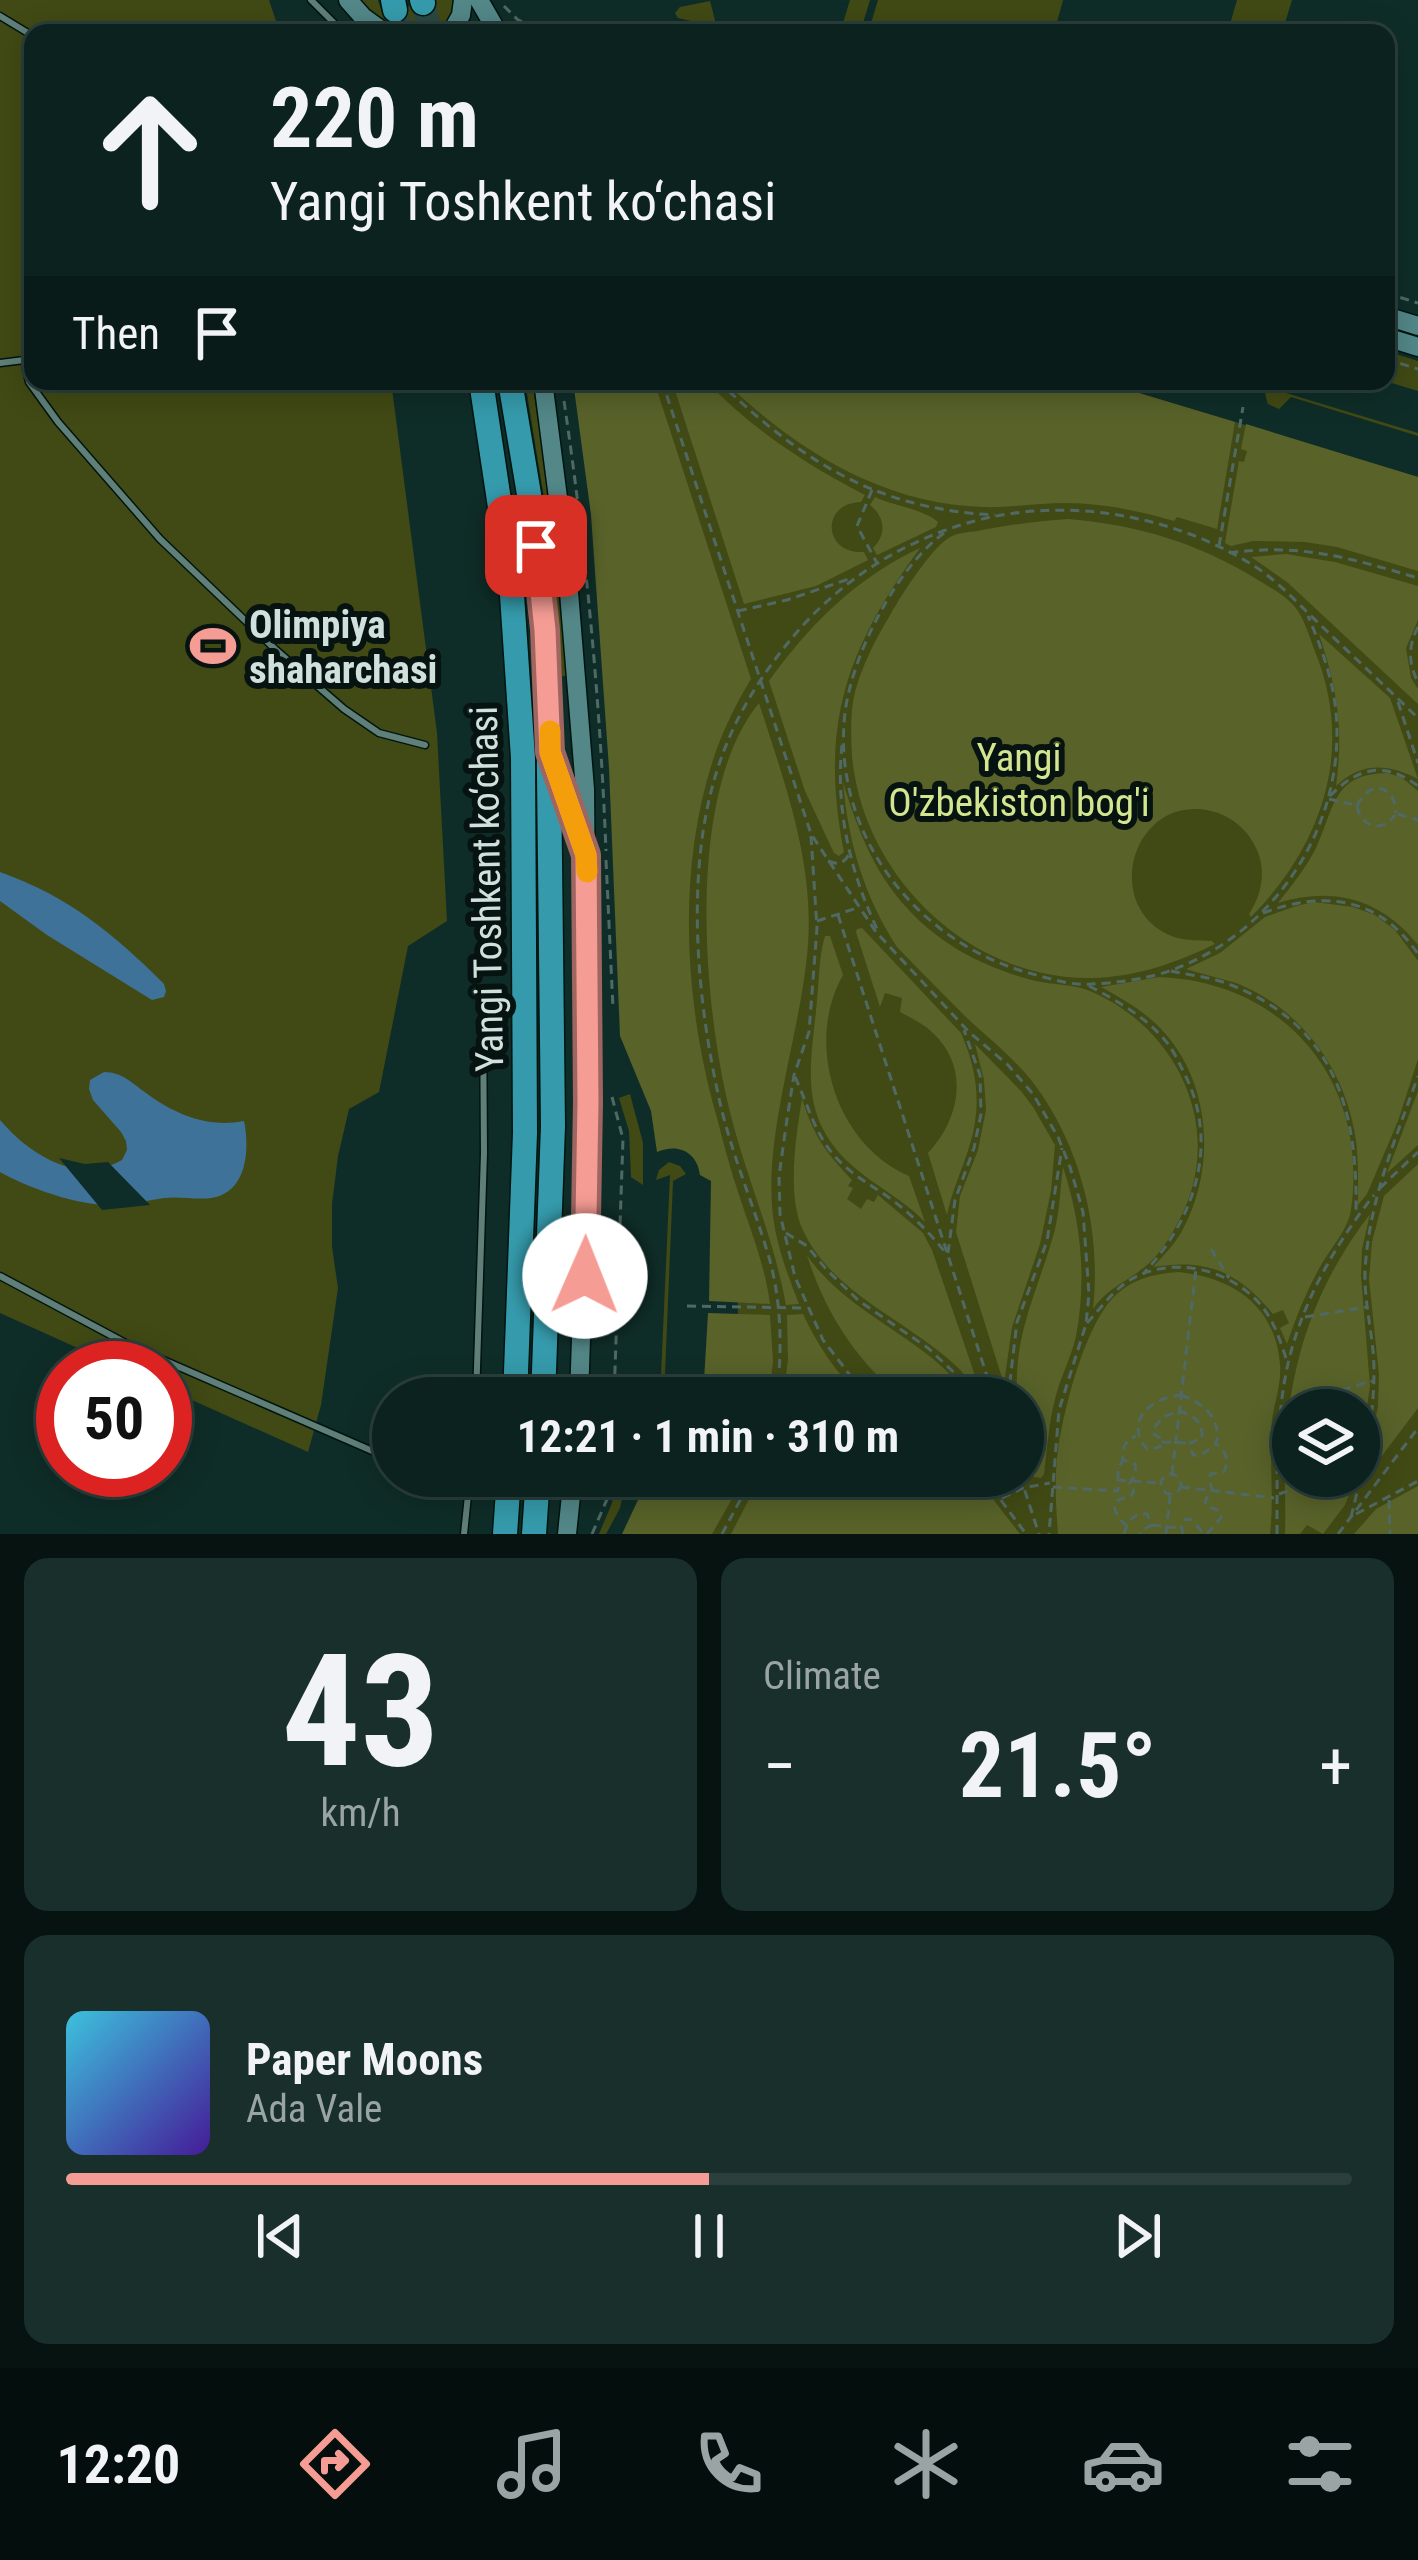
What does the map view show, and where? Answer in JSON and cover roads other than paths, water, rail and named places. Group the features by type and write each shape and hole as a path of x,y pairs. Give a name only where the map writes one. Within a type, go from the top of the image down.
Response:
{"highway":[{"name":"Yangi Toshkent ko‘chasi","path":"482,390 511,580 523,758 525,1133 516,1377"},
{"name":"Yangi Toshkent ko‘chasi","path":"512,390 540,574 550,752 553,1126 544,1377"},
{"path":"550,752 586,855"},
{"path":"505,1534 508,1497"},
{"path":"534,1534 537,1497"}],"main road":[{"path":"348,0 371,23 391,14"},
{"path":"471,0 491,24"},
{"path":"544,390 575,643 585,789 588,1131 580,1377"},
{"path":"567,1534 571,1497"}],"lane":[{"path":"311,0 335,24"},
{"path":"35,390 160,539 276,650 355,717 392,738 425,745"},
{"path":"477,1377 483,1010"},
{"path":"0,1276 131,1346 372,1451"},
{"path":"464,1534 468,1497"}],"water":[{"path":"0,872 69,905 108,933 164,984 164,997 152,1000 0,901"},
{"path":"104,1072 122,1076 169,1108 193,1118 244,1121 246,1157 232,1188 211,1198 103,1205 57,1196 0,1172 0,1120 40,1155 72,1168 105,1167 122,1160 126,1141 89,1089 90,1080"}],"tunnel":[{"path":"423,3 428,24"},
{"path":"395,10 399,24"}],"place":[{"name":"Olimpiya shaharchasi","path":"213,646"}],"park label":[{"name":"Yangi O'zbekiston bog'i","path":"1019,780"}]}
